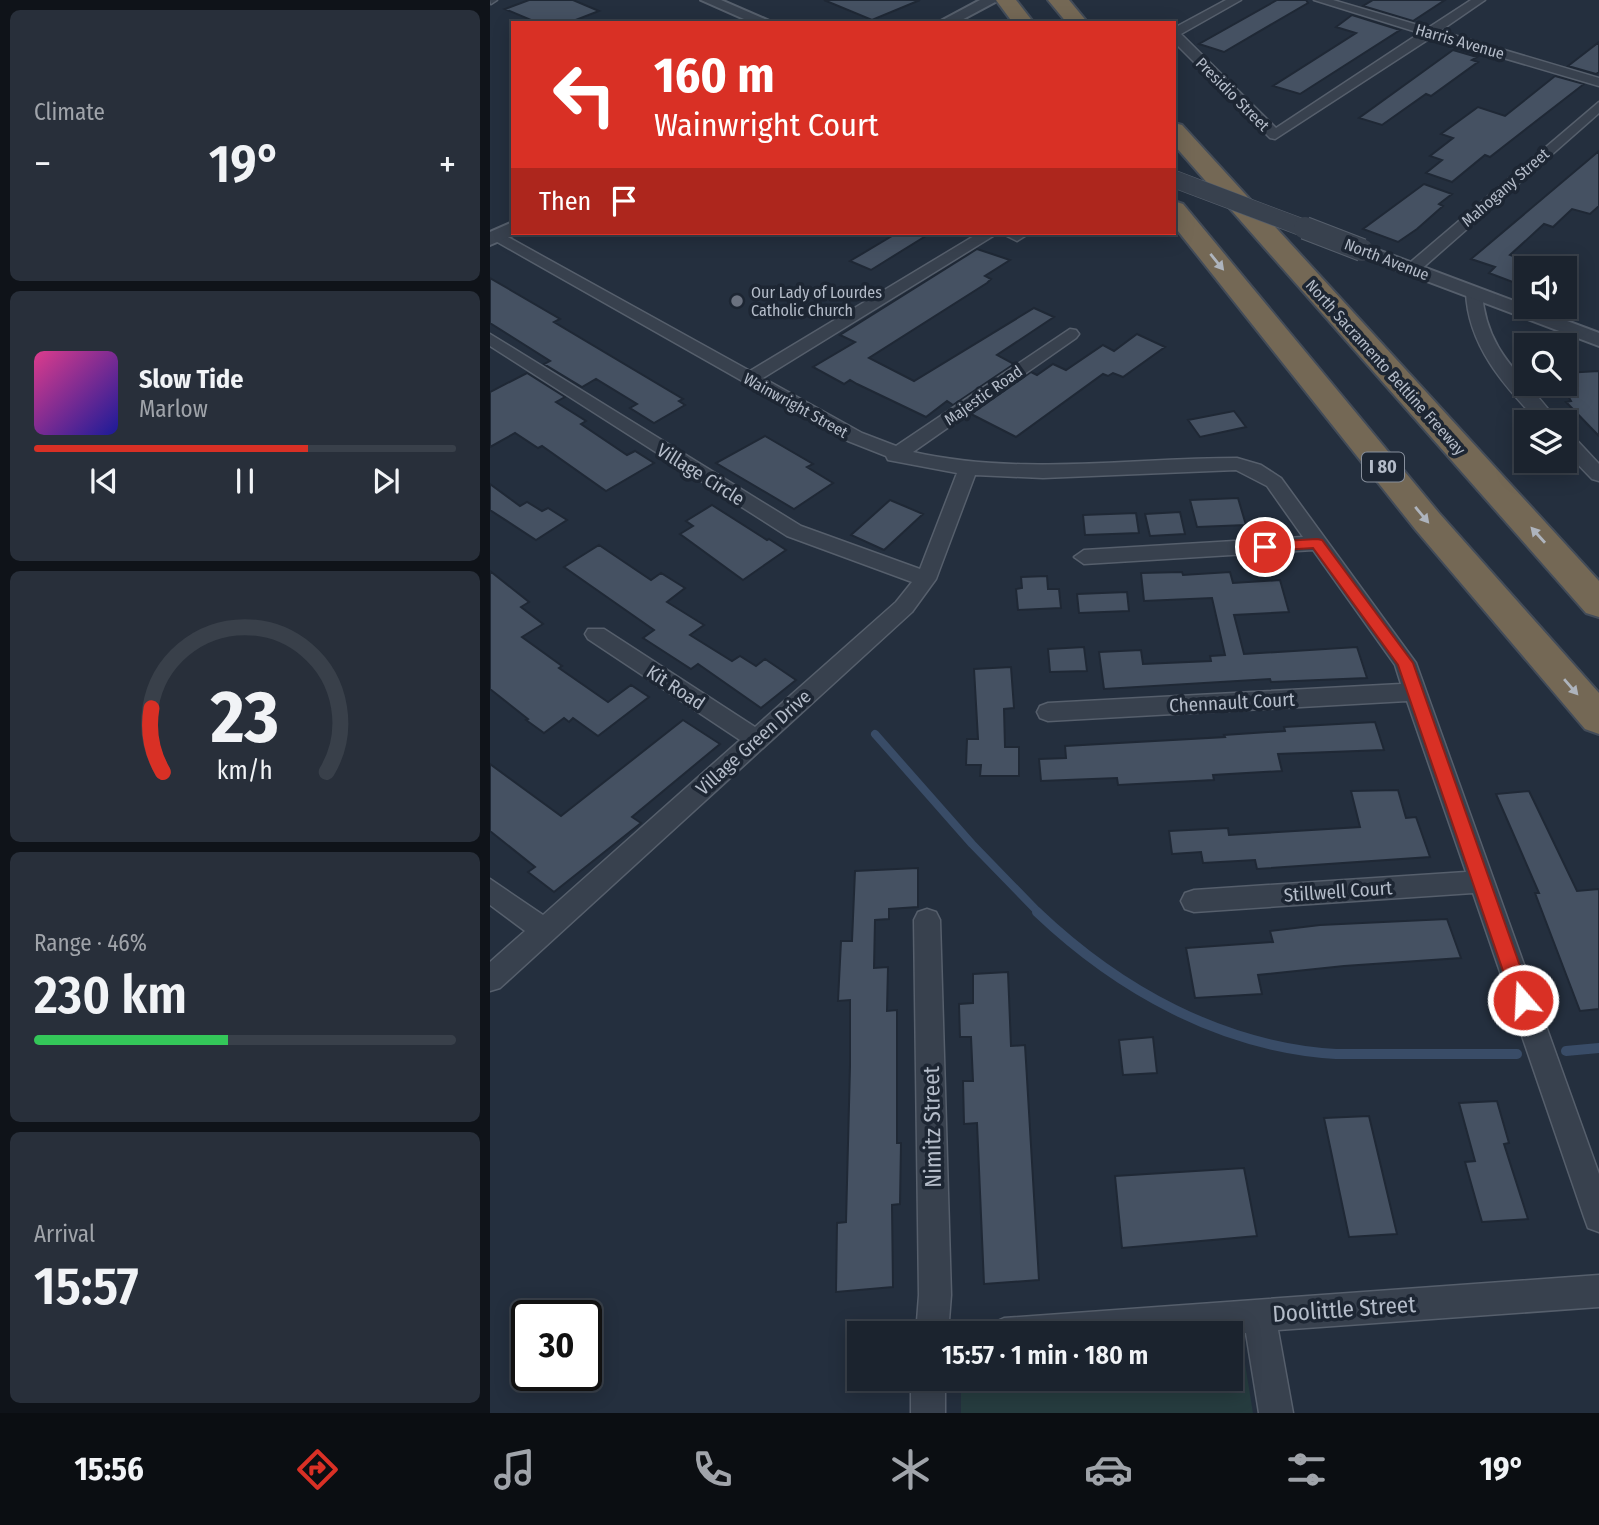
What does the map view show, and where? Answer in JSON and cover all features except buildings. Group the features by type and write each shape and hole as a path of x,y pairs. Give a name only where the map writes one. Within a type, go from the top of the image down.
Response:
{"highway":[{"path":"1006,0 1022,21"},
{"path":"1058,0 1076,21"},
{"name":"North Sacramento Beltline Freeway","path":"1176,132 1594,597"},
{"name":"I 80","path":"1176,211 1427,521 1599,719"}],"street":[{"path":"708,0 762,21"},
{"path":"948,21 992,0"},
{"name":"Presidio Street","path":"1176,33 1235,0"},
{"name":"Harris Avenue","path":"1320,0 1599,82"},
{"path":"1430,32 1479,0"},
{"name":"Presidio Street","path":"1176,36 1275,135 1430,32"},
{"name":"Mahogany Street","path":"1412,269 1599,106"},
{"name":"North Avenue","path":"1176,180 1599,340"},
{"name":"Wainwright Street","path":"500,235 750,379 895,456 967,471 1224,464 1254,469 1274,482 1405,663 1599,1217"},
{"path":"750,379 987,235"},
{"path":"1474,292 1473,308 1504,372 1538,410"},
{"name":"Majestic Road","path":"895,456 1070,334"},
{"name":"Village Circle","path":"490,339 794,531 926,579"},
{"path":"1577,452 1599,475"},
{"name":"Village Green Drive","path":"490,979 904,607 926,579 967,471"},
{"path":"1084,557 1317,543"},
{"name":"Kit Road","path":"596,634 756,739"},
{"name":"Chennault Court","path":"1048,712 1416,692"},
{"name":"Stillwell Court","path":"1194,901 1482,882"},
{"path":"490,890 543,930"},
{"name":"Nimitz Street","path":"927,920 935,1295 933,1321"},
{"name":"Doolittle Street","path":"1178,1321 1599,1291"},
{"path":"1259,1315 1276,1413"},
{"path":"928,1391 928,1413"}],"green space":[{"path":"1243,1351 1253,1413 961,1413 961,1391 1243,1391"}],"waterway":[{"path":"875,734 972,844 1039,913"},
{"path":"1037,912 1102,966 1138,989 1174,1010 1253,1040 1336,1054 1517,1054"},
{"path":"1566,1051 1599,1048"}],"place":[{"name":"Our Lady of Lourdes Catholic Church","path":"737,301"}],"route":[{"path":"1265,547 1317,543 1405,663 1523,1000"}]}
